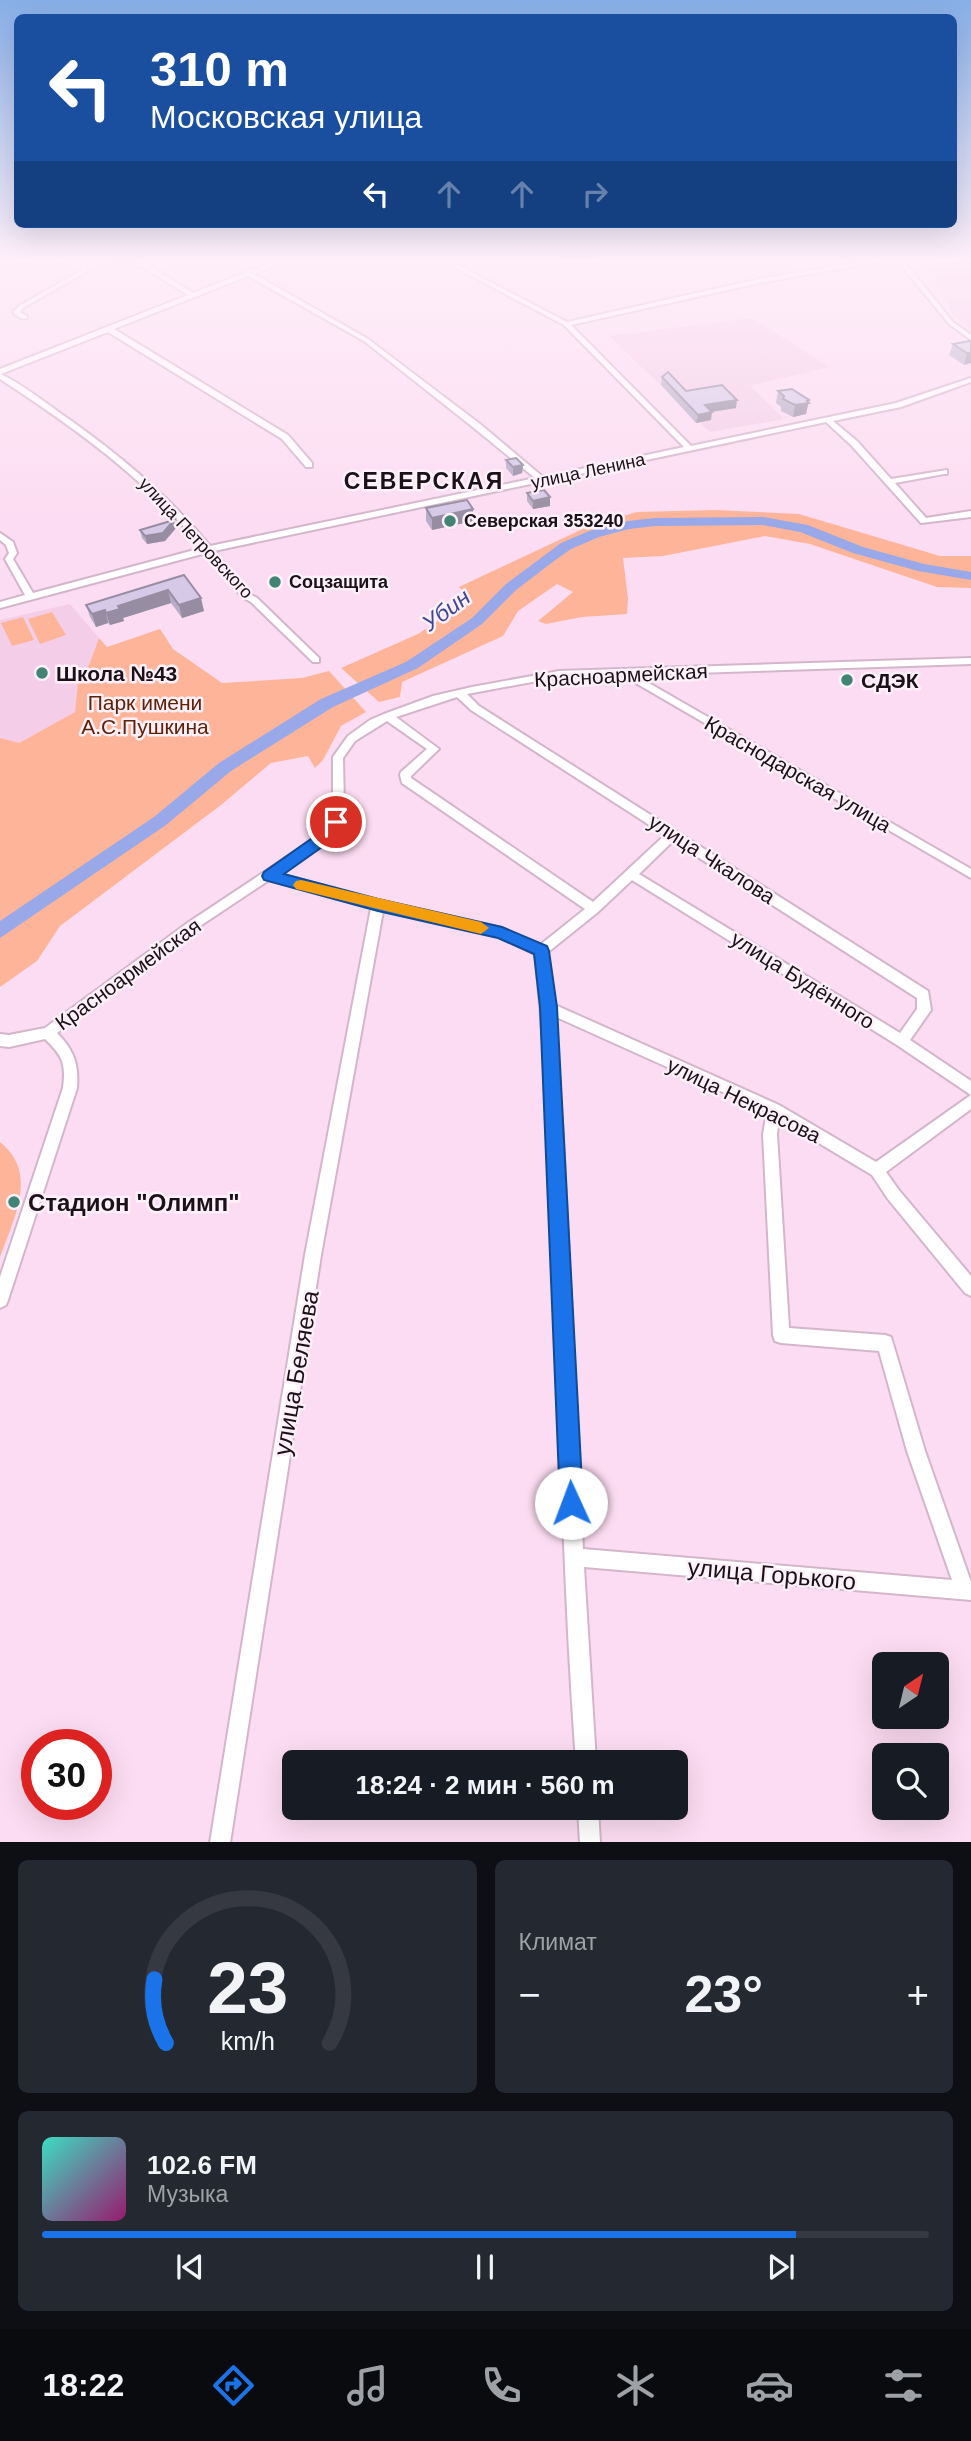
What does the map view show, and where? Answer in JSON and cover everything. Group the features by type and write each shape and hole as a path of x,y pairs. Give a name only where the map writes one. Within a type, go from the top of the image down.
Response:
{"street":[{"path":"0,374 67,346"},
{"path":"136,346 285,437 309,465"},
{"path":"374,346 477,426 542,481"},
{"path":"588,346 690,448"},
{"name":"улица Петровского","path":"0,374 89,436 140,478 209,549 216,563 245,595 254,600 316,660"},
{"name":"улица Ленина","path":"0,605 209,549 828,420 922,398 971,380"},
{"path":"828,420 854,443 924,521 971,514"},
{"path":"887,482 944,472"},
{"path":"0,536 10,544 13,553 9,559 31,597"},
{"name":"Красноармейская","path":"48,1033 190,927 324,838 336,822 340,809 336,764 339,755 349,739 388,716 459,693 559,674 971,661"},
{"name":"Краснодарская улица","path":"624,673 971,874"},
{"name":"улица Чкалова","path":"459,693 475,708 923,995 924,1010 902,1041"},
{"path":"388,716 433,749 405,775 407,780 594,909"},
{"path":"541,951 594,909 673,834"},
{"name":"улица Будённого","path":"632,875 902,1041 971,1089"},
{"path":"270,876 378,905 502,933 541,951"},
{"name":"улица Беляева","path":"220,1842 357,1006 378,905"},
{"path":"541,951 548,1007 585,1750"},
{"name":"улица Некрасова","path":"548,1007 774,1110 877,1170 893,1194 971,1288"},
{"path":"0,1040 9,1041 48,1033 67,1054 72,1068 69,1088 0,1300"},
{"path":"877,1170 971,1101"},
{"path":"774,1110 770,1134 781,1335 885,1343 916,1451 968,1591"},
{"name":"улица Горького","path":"574,1557 968,1591"},
{"path":"589,1820 590,1842"}],"shaded area":[{"path":"619,346 796,346 829,367 750,386 784,419 710,432"},
{"name":"Школа №43","path":"70,604 99,638 89,665 78,681 75,712 19,743 5,742 0,738 0,620"}],"green space":[{"path":"715,510 799,514 940,556 971,556 971,588 937,587 810,544 765,536 663,556 623,558 627,614 582,617 546,624 538,621 573,592 557,584 518,611 503,636 402,682 400,697 379,702 341,668 418,634 471,599 459,587 589,526 637,512"},
{"path":"52,612 66,635 40,644 28,619"},
{"path":"23,617 34,640 12,646 1,623"},
{"name":"Парк имени А.С.Пушкина","path":"160,629 173,649 222,683 302,678 329,671 366,712 341,726 323,760 315,768 308,756 271,763 221,805 60,926 37,961 0,987 0,738 19,743 75,712 78,681 89,665 99,638 107,647"},
{"name":"Стадион \"Олимп\"","path":"0,1142 12,1154 21,1182 16,1212 0,1257"}],"building":[{"path":"956,346 971,346 971,353"},
{"path":"668,372 686,391 722,385 737,400 705,405 712,412 698,415 662,377"},
{"path":"792,389 809,400 809,403 795,405 783,399 784,396 778,391"},
{"path":"516,458 523,465 513,467 506,460"},
{"path":"544,490 550,497 533,501 527,493"},
{"path":"467,500 473,509 432,518 426,508"},
{"path":"174,520 163,533 145,536 140,530"},
{"path":"184,575 201,598 179,605 168,590 118,606 120,609 106,613 105,610 92,614 86,605"}],"waterway":[{"name":"Убин","path":"0,931 160,821 225,767 327,703 412,665 477,621 511,587 549,558 566,546 594,534 628,525 655,522 763,521 803,528 858,550 923,568 971,576"}],"slow traffic":[{"path":"301,885 481,928"}],"place":[{"name":"Северская 353240","path":"450,521"},
{"name":"Соцзащита","path":"275,582"},
{"name":"Школа №43","path":"42,673"},
{"name":"СДЭК","path":"847,680"},
{"name":"Стадион \"Олимп\"","path":"14,1202"}],"district":[{"name":"СЕВЕРСКАЯ","path":"424,481"}],"route":[{"path":"336,822 324,838 270,876 378,905 502,933 541,951 548,1007 571,1503"}]}
